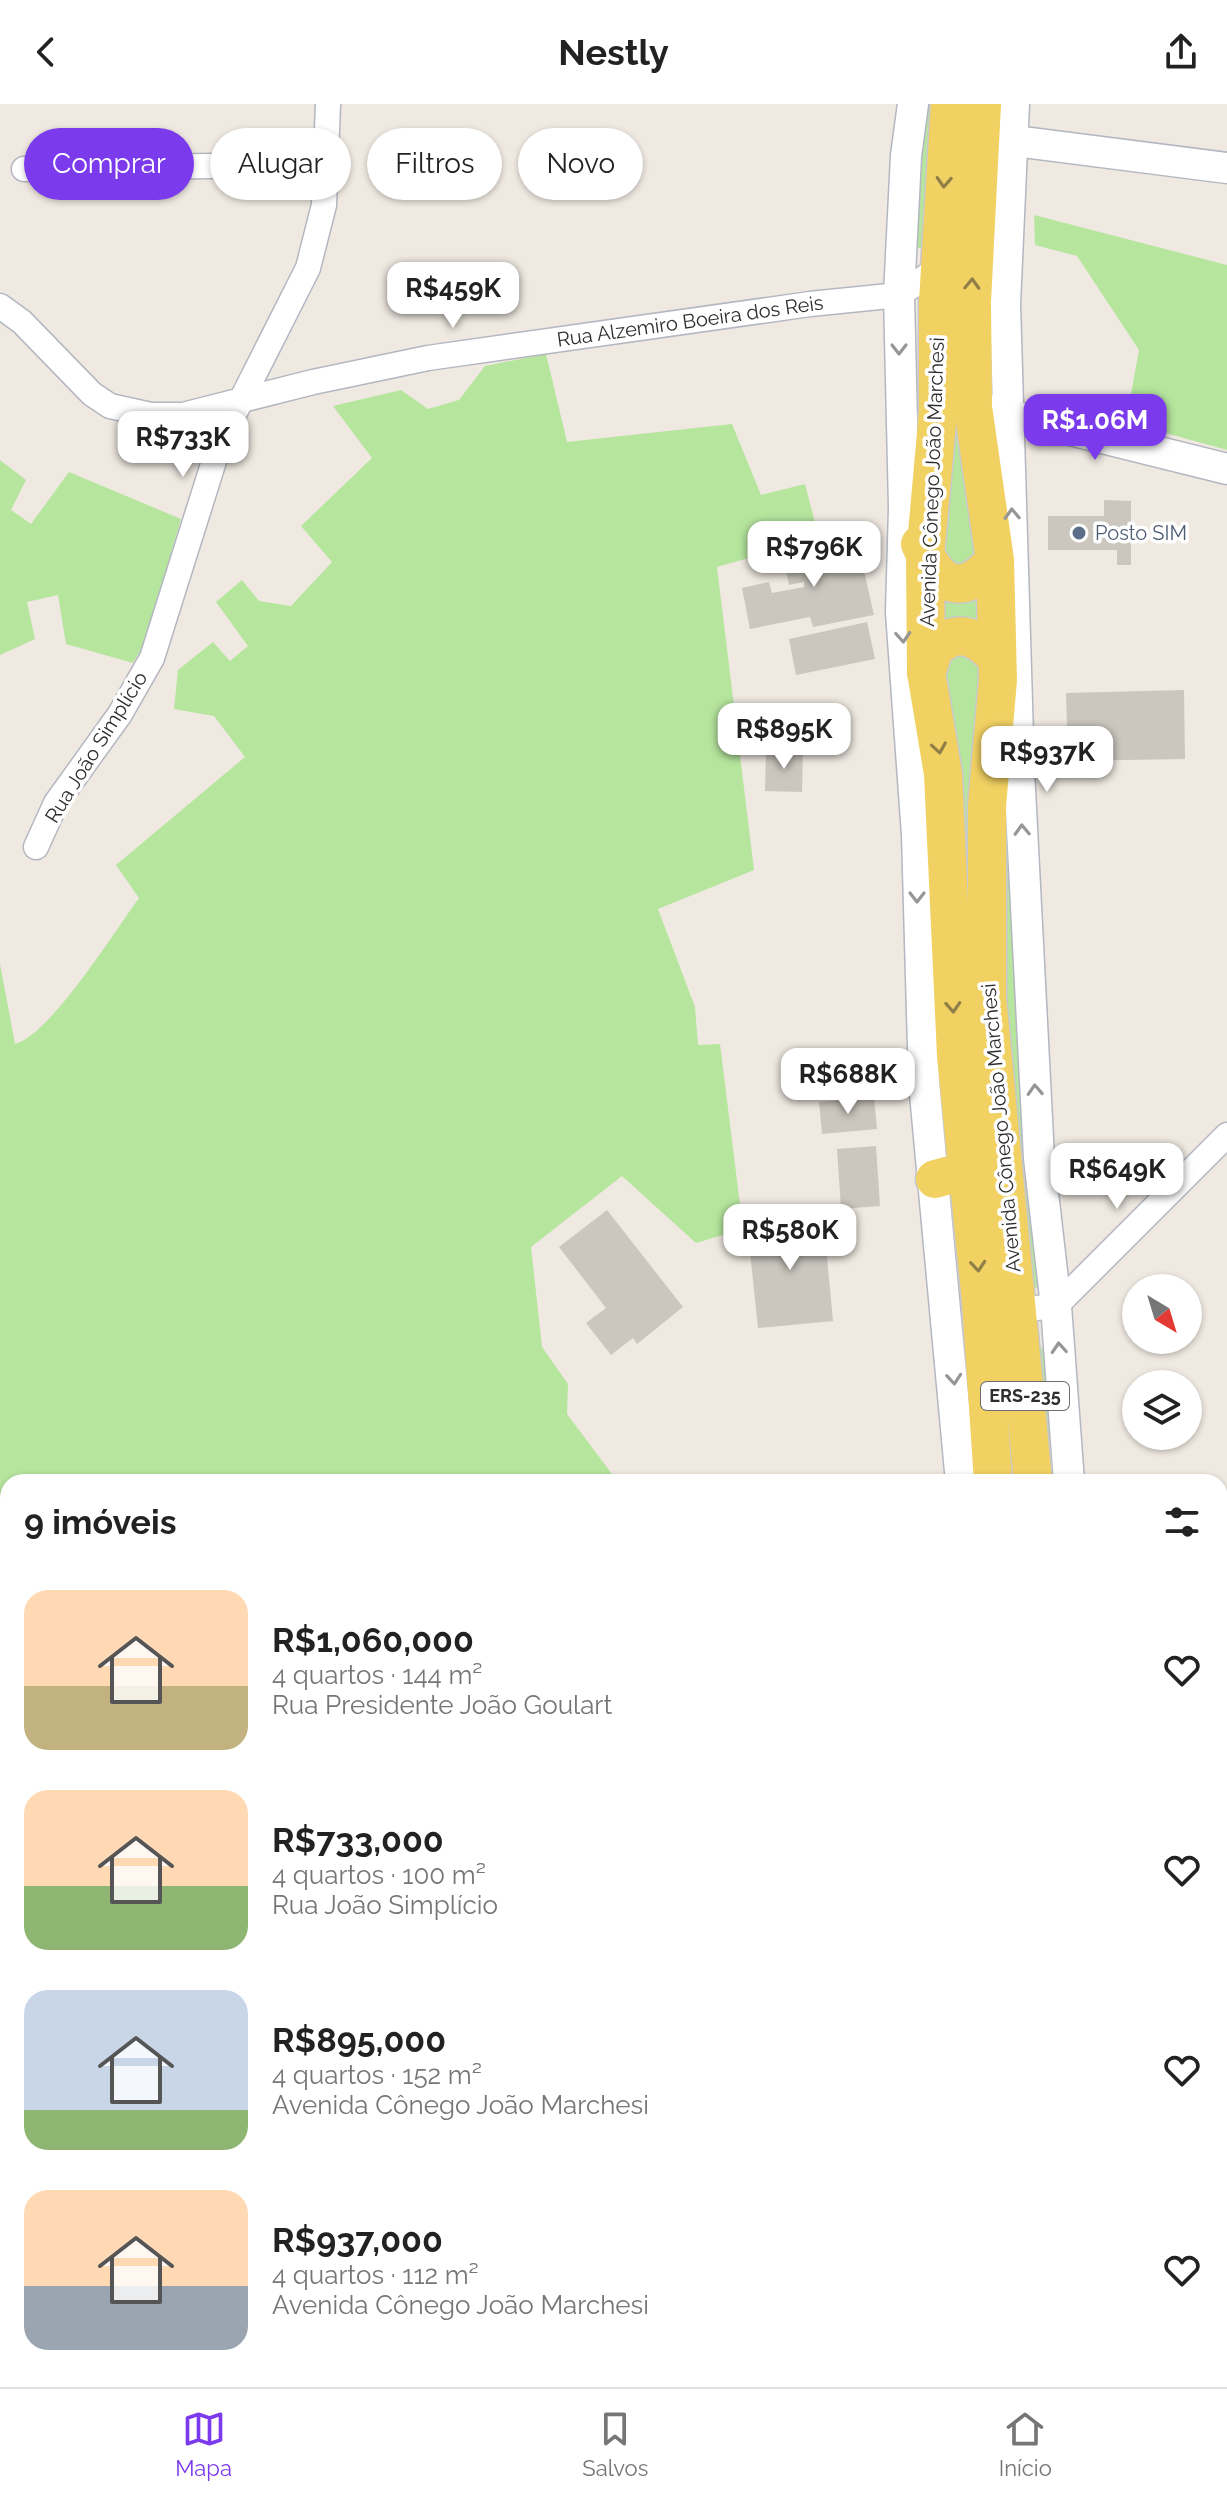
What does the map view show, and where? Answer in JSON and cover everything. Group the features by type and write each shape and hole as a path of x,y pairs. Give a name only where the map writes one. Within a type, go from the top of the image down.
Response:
{"main road":[{"name":"Avenida Cônego João Marchesi","path":"950,104 940,267 938,411 925,556 926,672 943,774 956,1056 952,1175 992,1474"},
{"name":"Avenida Cônego João Marchesi","path":"990,127 972,302 991,410 998,680 987,806 987,997 1032,1474"},
{"path":"904,508 934,572 955,585 968,584 981,577 995,560"},
{"path":"911,733 934,649 957,635 969,635 980,640 996,657"}],"street":[{"name":"Rua João Simplício","path":"327,128 328,104"},
{"name":"Avenida Cônego João Marchesi","path":"913,104 906,156 899,295 904,508 901,612 911,733 924,1083 952,1175 961,1474"},
{"name":"Avenida Cônego João Marchesi","path":"990,127 1014,104"},
{"path":"990,127 1227,168"},
{"name":"Rua João Simplício","path":"36,847 56,803 120,714 152,658 220,442 308,268 324,200"},
{"name":"Rua Alzemiro Boeira dos Reis","path":"0,306 22,322 92,394 110,406 151,415 183,415 313,382 428,358 810,304 899,295 940,267"},
{"name":"Avenida Cônego João Marchesi","path":"991,410 1039,1158 1056,1306 1068,1474"},
{"path":"991,410 1227,469"},
{"path":"1017,1310 1056,1306 1227,1135"}],"green space":[{"path":"923,104 941,104 926,248 915,248"},
{"path":"1034,215 1227,265 1227,450 1126,422 1139,350 1077,256 1035,245"},
{"path":"951,219 977,566 942,563"},
{"path":"546,354 567,442 732,424 761,495 805,484 819,538 717,567 754,870 658,909 695,1007 698,1045 720,1044 743,1229 696,1243 622,1176 531,1247 542,1347 568,1384 567,1414 612,1474 0,1474 0,964 15,1044 46,1022 63,1002 139,898 116,865 245,757 214,716 174,709 178,670 213,642 230,661 248,646 216,602 242,580 259,601 291,606 332,562 301,526 372,458 333,406 401,390 428,409 459,400 485,366"},
{"path":"0,460 26,480 11,510 31,524 69,472 181,519 145,643 133,663 66,644 58,595 27,602 35,639 0,655"},
{"path":"985,589 987,626 942,628 937,590"},
{"path":"956,648 981,656 1020,1474 1004,1474 939,677"},
{"path":"1011,703 1044,1284 1031,1290 1002,1042 998,802"},
{"path":"1044,1347 1060,1474 1046,1474 1036,1350"}],"building":[{"path":"1104,500 1131,501 1131,565 1117,565 1117,550 1048,550 1048,516 1104,516"},
{"path":"857,540 874,615 813,627 810,617 750,629 742,588 769,582 772,593 804,587 804,582 789,585 783,555"},
{"path":"867,622 875,659 796,675 789,639"},
{"path":"1184,690 1185,759 1068,761 1066,693"},
{"path":"766,750 803,751 802,792 765,791"},
{"path":"879,1050 882,1090 842,1093 840,1053"},
{"path":"874,1097 877,1129 822,1134 819,1102"},
{"path":"876,1146 880,1206 841,1209 837,1149"},
{"path":"607,1210 683,1307 637,1344 633,1338 611,1355 586,1323 606,1308 559,1247"},
{"path":"823,1215 833,1321 758,1328 747,1223"}],"place":[{"name":"Posto SIM","path":"1079,533"}]}
